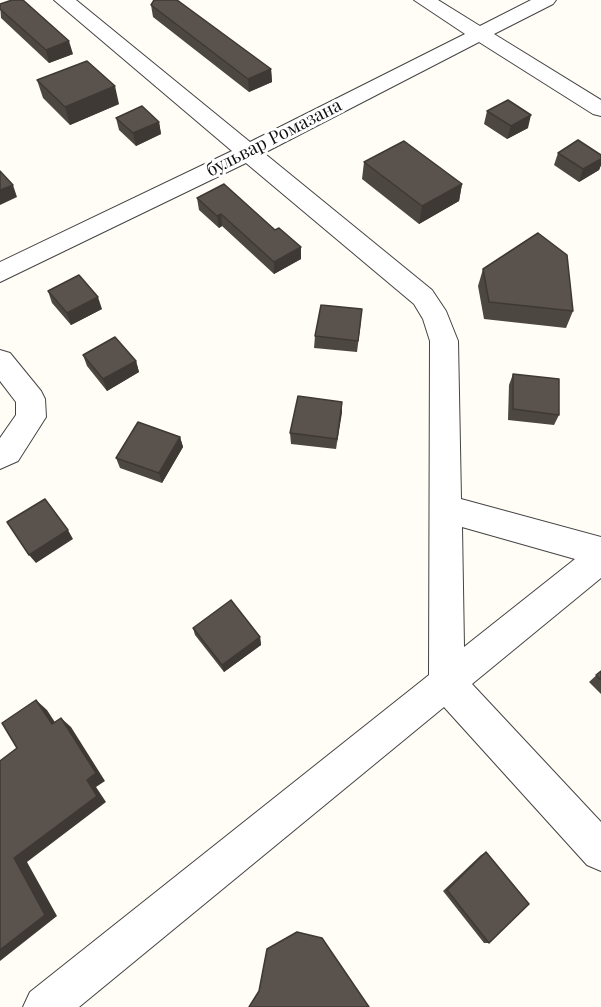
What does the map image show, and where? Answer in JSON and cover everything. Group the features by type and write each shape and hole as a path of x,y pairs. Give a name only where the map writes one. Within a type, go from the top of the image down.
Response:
{"street":[{"path":"64,0 423,297 436,318 444,341 447,684 601,851"},
{"path":"424,0 601,108"},
{"name":"бульвар Ромазана","path":"0,273 249,152 546,0"},
{"path":"0,361 31,399 31,417 7,452 0,456"},
{"path":"447,509 601,552"},
{"path":"45,1007 601,558"}],"building":[{"path":"12,0 23,0 69,41 46,50 0,9 0,4"},
{"path":"154,0 177,0 271,69 248,79 151,5"},
{"path":"87,61 115,86 65,107 37,80"},
{"path":"508,100 531,115 511,126 487,111"},
{"path":"142,106 159,122 133,133 116,118"},
{"path":"578,140 601,155 601,159 583,169 558,153"},
{"path":"404,141 462,184 422,206 364,162"},
{"path":"0,171 13,185 0,190"},
{"path":"224,184 275,230 279,228 301,247 274,262 221,214 217,216 197,198"},
{"path":"538,233 567,255 573,311 489,302 483,269"},
{"path":"79,275 98,297 67,313 48,291"},
{"path":"321,305 362,309 358,341 315,336"},
{"path":"115,337 136,361 103,379 83,355"},
{"path":"513,374 559,379 559,415 513,409"},
{"path":"298,396 342,402 337,439 290,433"},
{"path":"138,422 180,437 159,473 116,458"},
{"path":"45,499 68,530 29,555 7,522"},
{"path":"231,600 260,637 222,665 193,628"},
{"path":"36,700 52,724 61,718 96,773 87,780 97,796 14,858 45,915 0,950 0,761 17,748 2,723"},
{"path":"486,852 529,904 489,943 447,890"},
{"path":"297,932 322,938 369,1007 249,1007 259,991 267,949"}]}
